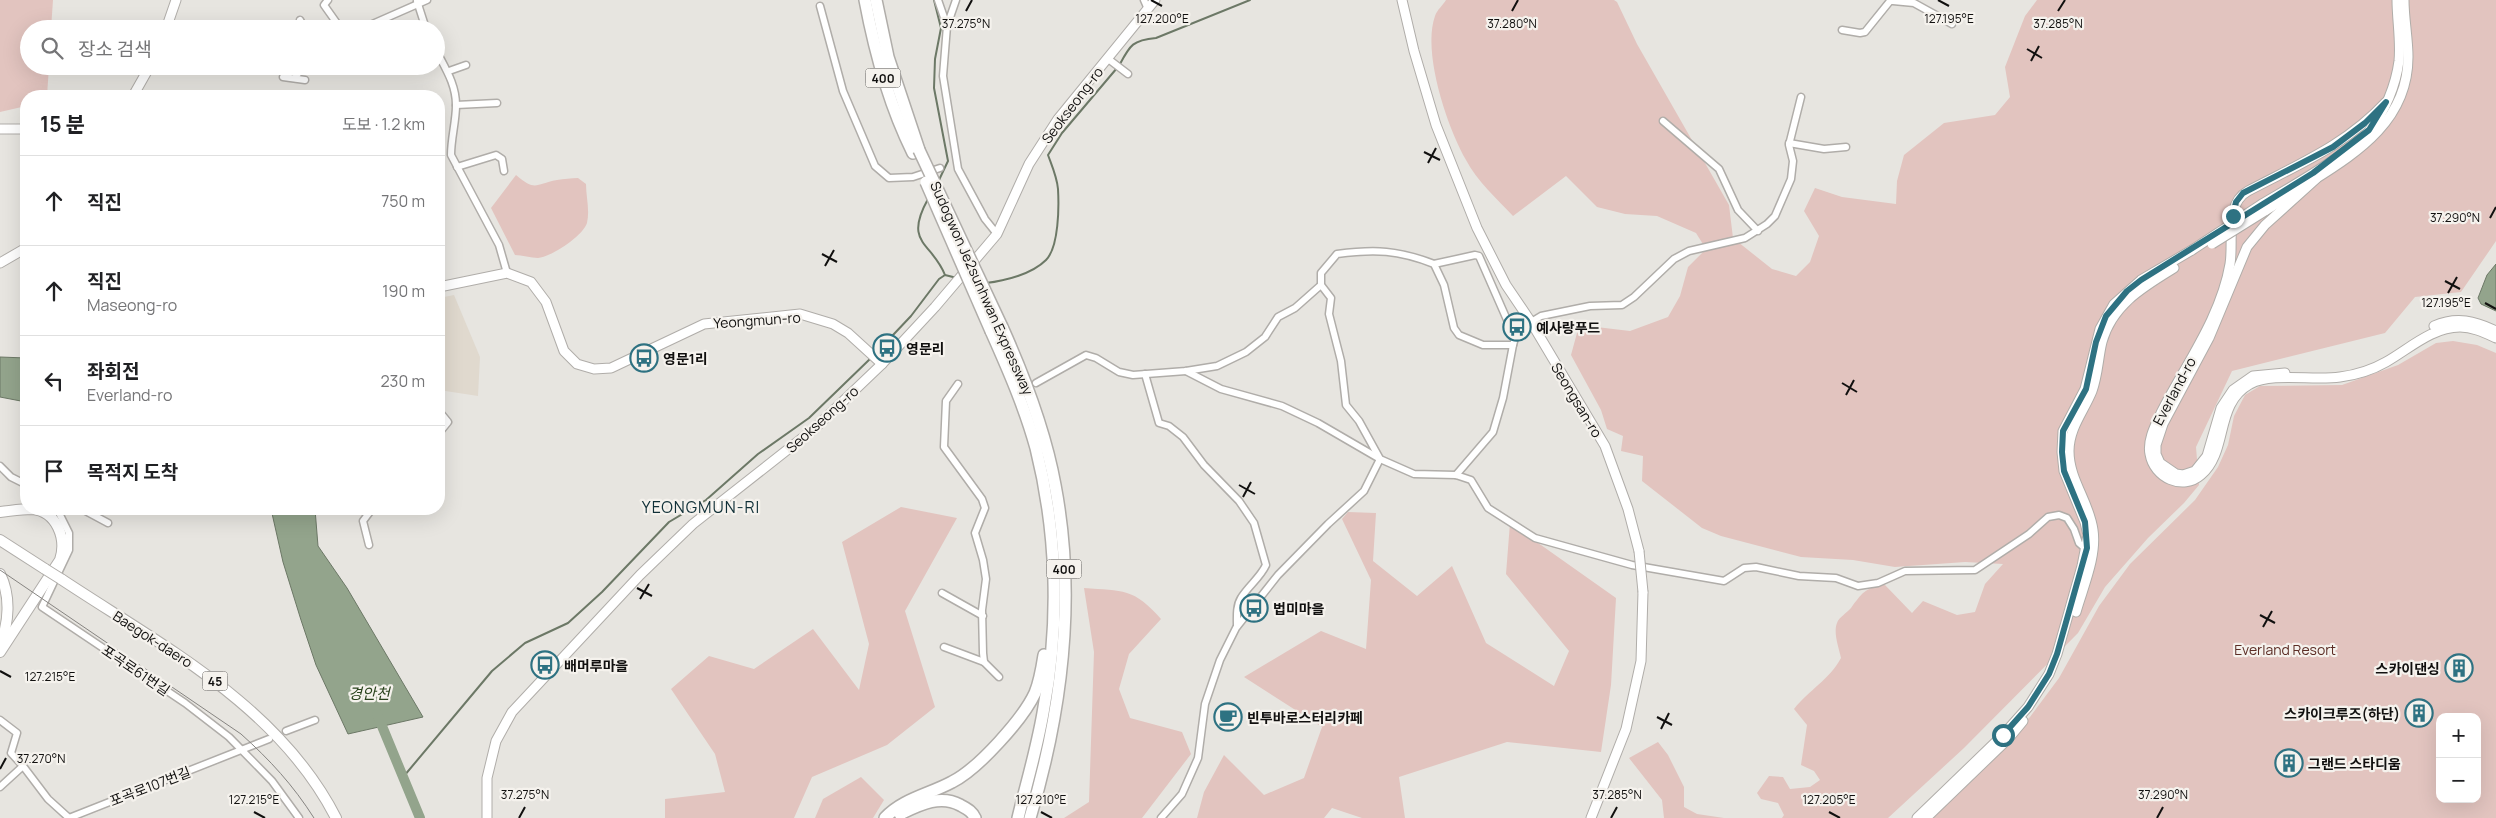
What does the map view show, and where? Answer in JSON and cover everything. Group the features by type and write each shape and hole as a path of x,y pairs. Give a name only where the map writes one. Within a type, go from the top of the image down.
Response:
{"highway":[{"name":"Sudogwon Je2sunhwan Expressway","path":"865,0 885,85 899,126 916,151"},
{"name":"Sudogwon Je2sunhwan Expressway","path":"876,0 890,65 916,151 997,329 1025,380 1041,428 1055,484 1064,553 1065,615 1060,678 1042,771 1030,818"},
{"name":"Sudogwon Je2sunhwan Expressway","path":"997,329 1019,396 1040,471 1050,533 1054,578 1054,628 1044,708 1018,818"},
{"path":"885,818 890,812 917,797 953,781 1003,738 1034,694 1048,639 1054,628"},
{"path":"891,818 939,799 954,802 972,812 975,818"}],"main road":[{"path":"0,512 20,511"},
{"path":"0,652 60,560 63,542 56,523 45,515"},
{"name":"Baegok-daero","path":"0,540 204,673 253,711 303,767 336,818"},
{"path":"0,574 7,594 8,610 0,645"}],"street":[{"path":"169,20 176,0"},
{"path":"328,0 324,5 335,20"},
{"path":"380,20 418,2 427,0"},
{"path":"938,0 947,26"},
{"path":"956,0 947,26 943,76 958,169 985,219 997,234"},
{"path":"1144,0 1148,9"},
{"name":"Seokseong-ro","path":"487,818 487,778 496,741 512,712 640,575 693,524 815,428 967,270 997,234 1028,164 1058,119 1111,60 1155,0"},
{"name":"Seongsan-ro","path":"1402,0 1414,51 1436,125 1477,228 1506,285 1531,322 1605,446 1628,509 1639,551 1643,592 1641,661 1626,729 1591,818"},
{"path":"1926,818 2008,739 2041,698 2054,678 2063,656 2090,562 2093,543 2090,519 2070,472 2068,450 2071,432 2092,390 2102,343 2108,326 2118,310 2145,285 2263,208 2363,136 2378,118 2394,81 2399,60 2397,0"},
{"path":"2263,208 2316,179 2377,134 2399,102 2408,65 2404,0"},
{"path":"1842,30 1865,32 1890,1 1914,3 1952,24"},
{"path":"418,2 423,20"},
{"path":"820,6 843,92 875,166 888,178 913,177 940,168"},
{"path":"1111,60 1128,74"},
{"path":"449,71 466,65"},
{"path":"445,67 449,71 456,105 451,139 451,155 499,245 507,272 445,286"},
{"path":"136,90 145,75"},
{"path":"284,77 305,80"},
{"path":"1456,475 1493,432 1503,398 1514,342 1531,322 1541,316 1590,306 1622,304 1634,297 1674,259 1689,251 1745,238 1758,232 1775,216 1785,197 1791,179 1792,161 1789,143 1801,97"},
{"name":"Everland-ro","path":"2386,102 2360,127 2333,147 2248,190 2238,198 2234,208 2230,264 2223,288 2204,336 2155,426 2149,449 2151,460 2162,475 2175,482 2190,482 2201,476 2212,461 2230,403 2241,390 2254,382 2268,379 2331,378 2360,373 2388,361 2439,331 2452,327 2474,329 2496,338"},
{"path":"456,105 497,103"},
{"path":"1663,122 1719,169 1738,210 1758,232"},
{"path":"0,129 20,129"},
{"path":"1789,143 1824,149 1846,147"},
{"path":"457,167 496,155 502,159 504,171"},
{"name":"Everland-ro","path":"2316,179 2265,225 2242,256 2210,338 2168,413 2159,434 2156,454 2160,463 2169,471 2183,475 2200,467 2207,456 2224,402 2239,385 2253,376 2268,373 2334,372 2358,368 2377,361 2434,327 2453,320 2475,322 2496,331"},
{"path":"1380,459 1359,421 1346,405 1341,361 1328,314 1331,298 1321,285 1321,272 1337,254 1371,249 1393,251 1434,264 1475,255 1479,256 1514,342"},
{"path":"0,263 20,251"},
{"path":"1917,818 2003,735 2040,689 2057,654 2086,549 2088,535 2085,522 2064,471 2062,452 2063,431 2086,389 2100,329 2114,304 2141,280 2193,252"},
{"path":"1434,264 1444,285 1454,328 1459,335 1483,345 1514,342"},
{"name":"Yeongmun-ro","path":"507,272 531,282 546,302 564,351 577,364 594,369 611,368 704,324 753,317 800,314 814,317 848,333 880,362"},
{"path":"1036,383 1086,356 1096,358 1119,372 1133,375 1186,371 1217,366 1246,352 1264,336 1278,317 1295,308 1321,285"},
{"path":"1186,371 1221,389 1282,406 1318,423 1380,459 1414,474 1456,475 1471,480 1488,508 1534,538 1632,565 1724,581 1744,568 1756,567 1799,576 1836,578 1858,586 1878,582 1905,572 1975,570 2029,534 2048,517 2059,516 2068,518 2079,543 2086,549"},
{"path":"1145,374 1159,423 1169,426 1183,437 1204,465 1239,501 1254,523 1266,565 1262,574 1240,598 1237,609 1236,628"},
{"path":"958,384 946,401 943,439 944,447 982,499 984,508 975,533 983,560 986,579 983,616 984,662"},
{"path":"1161,818 1182,794 1198,758 1205,704 1220,660 1236,628 1278,575 1328,524 1364,491 1380,459"},
{"path":"0,466 11,477 20,482"},
{"name":"포곡로61번길","path":"60,515 69,533 69,550 42,607 185,703 243,750 272,781 299,818"},
{"path":"92,515 108,524"},
{"path":"368,515 363,521 369,545"},
{"path":"942,593 983,616"},
{"path":"944,646 984,662 999,677"},
{"path":"0,720 17,733 11,753 41,791 67,817"},
{"path":"286,732 315,720"},
{"name":"포곡로107번길","path":"56,818 67,817 243,750 269,738"},
{"path":"0,787 23,766"}],"shaded area":[{"path":"454,295 480,357 478,396 445,391 445,297"}],"green space":[{"path":"0,0 53,0 52,20 20,20 20,75 48,75 47,90 20,90 20,107 0,112"},
{"path":"1446,0 1614,0 1617,2 1637,44 1729,205 1733,238 1772,269 1796,276 1810,262 1819,236 1804,211 1815,188 1842,197 1896,204 1897,181 1904,155 1944,123 1995,115 2010,97 2005,67 2025,16 2037,0 2496,0 2496,241 2461,292 2415,297 2385,333 2232,371 2196,447 2199,485 2184,503 2148,538 2105,587 2078,633 1964,748 1888,818 1782,818 1784,815 1778,803 1761,799 1757,793 1769,776 1783,777 1790,789 1810,787 1820,780 1814,771 1801,765 1807,725 1794,709 1825,679 1841,658 1836,631 1839,619 1864,592 1884,584 1912,613 1923,601 1957,615 1975,612 1985,584 2003,564 1965,562 1895,567 1853,560 1801,557 1721,536 1702,528 1642,481 1643,456 1621,451 1623,436 1607,429 1601,410 1571,355 1577,333 1588,326 1630,331 1668,317 1680,296 1688,267 1706,249 1696,233 1657,216 1625,214 1597,207 1566,176 1513,216 1488,190 1471,168 1451,129 1444,109 1434,69 1432,31 1435,16"},
{"path":"516,175 532,185 575,178 586,184 587,223 573,240 544,257 535,258 515,255 491,208"},
{"name":"Everland Resort","path":"2453,341 2477,345 2496,353 2496,818 1929,818 2030,717 2059,678 2099,606 2130,564 2195,500 2218,467 2228,445 2234,416 2245,395 2260,386 2342,385 2398,365 2436,343"},
{"path":"901,507 957,518 905,611 935,707 887,745 812,777 794,818 665,818 665,799 725,792 715,754 671,689 709,656 754,669 813,629 859,690 869,644 842,542"},
{"path":"1348,512 1376,513 1373,561 1417,596 1452,566 1486,643 1554,686 1569,651 1506,574 1510,523 1616,598 1611,685 1601,752 1507,742 1399,777 1405,818 1362,818 1332,808 1324,818 1197,818 1204,792 1224,755 1264,795 1304,778 1322,727 1244,677 1321,631 1366,649 1371,580 1342,519"},
{"path":"1084,588 1118,591 1135,596 1143,601 1161,619 1129,654 1119,689 1130,718 1182,732 1191,754 1142,818 1064,818 1089,802 1094,652"},
{"path":"1658,742 1668,755 1684,787 1684,807 1697,814 1724,818 1664,818 1662,800 1629,758"},
{"path":"861,777 884,800 873,818 815,818 823,799"}],"water":[{"path":"2496,264 2496,311 2481,304 2478,298 2487,275"},
{"path":"0,357 20,358 20,401 0,397"},
{"name":"경안천","path":"272,515 315,515 318,546 347,588 423,717 348,734 316,665 283,562"}],"waterway":[{"path":"934,0 941,28 935,59 934,88 948,161 939,180"},
{"path":"1120,64 1130,48 1137,42 1156,38 1250,0"},
{"path":"986,283 1010,279 1026,273 1040,265 1050,254 1056,236 1058,189 1057,180 1048,155 1062,133 1117,68"},
{"path":"928,199 918,225 919,234 922,242 940,264 945,275"},
{"path":"875,354 911,316 939,279 945,275 957,278"},
{"path":"404,776 492,671 525,643 568,623 602,592 669,522 706,500 758,454 809,418 872,357"},
{"name":"경안천","path":"377,714 420,818"}],"tram line":[{"path":"0,570 241,734 280,773 314,818"}],"place":[{"name":"예사랑푸드","path":"1517,327"},
{"name":"영문리","path":"887,348"},
{"name":"영문1리","path":"644,358"},
{"name":"법미마을","path":"1254,608"},
{"name":"배머루마을","path":"545,665"},
{"name":"스카이댄싱","path":"2459,668"},
{"name":"스카이크루즈(하단)","path":"2419,713"},
{"name":"빈투바로스터리카페","path":"1228,717"},
{"name":"그랜드 스타디움","path":"2289,763"}],"district":[{"name":"YEONGMUN-RI","path":"701,507"}],"route":[{"path":"2003,735 2028,707 2049,674 2057,654 2087,548 2088,535 2085,522 2064,471 2062,452 2063,431 2069,416 2086,389 2096,342 2106,316 2114,304 2141,280 2313,173 2363,136 2378,118 2386,102 2365,123 2333,147 2243,193 2236,202 2233,216"}]}
